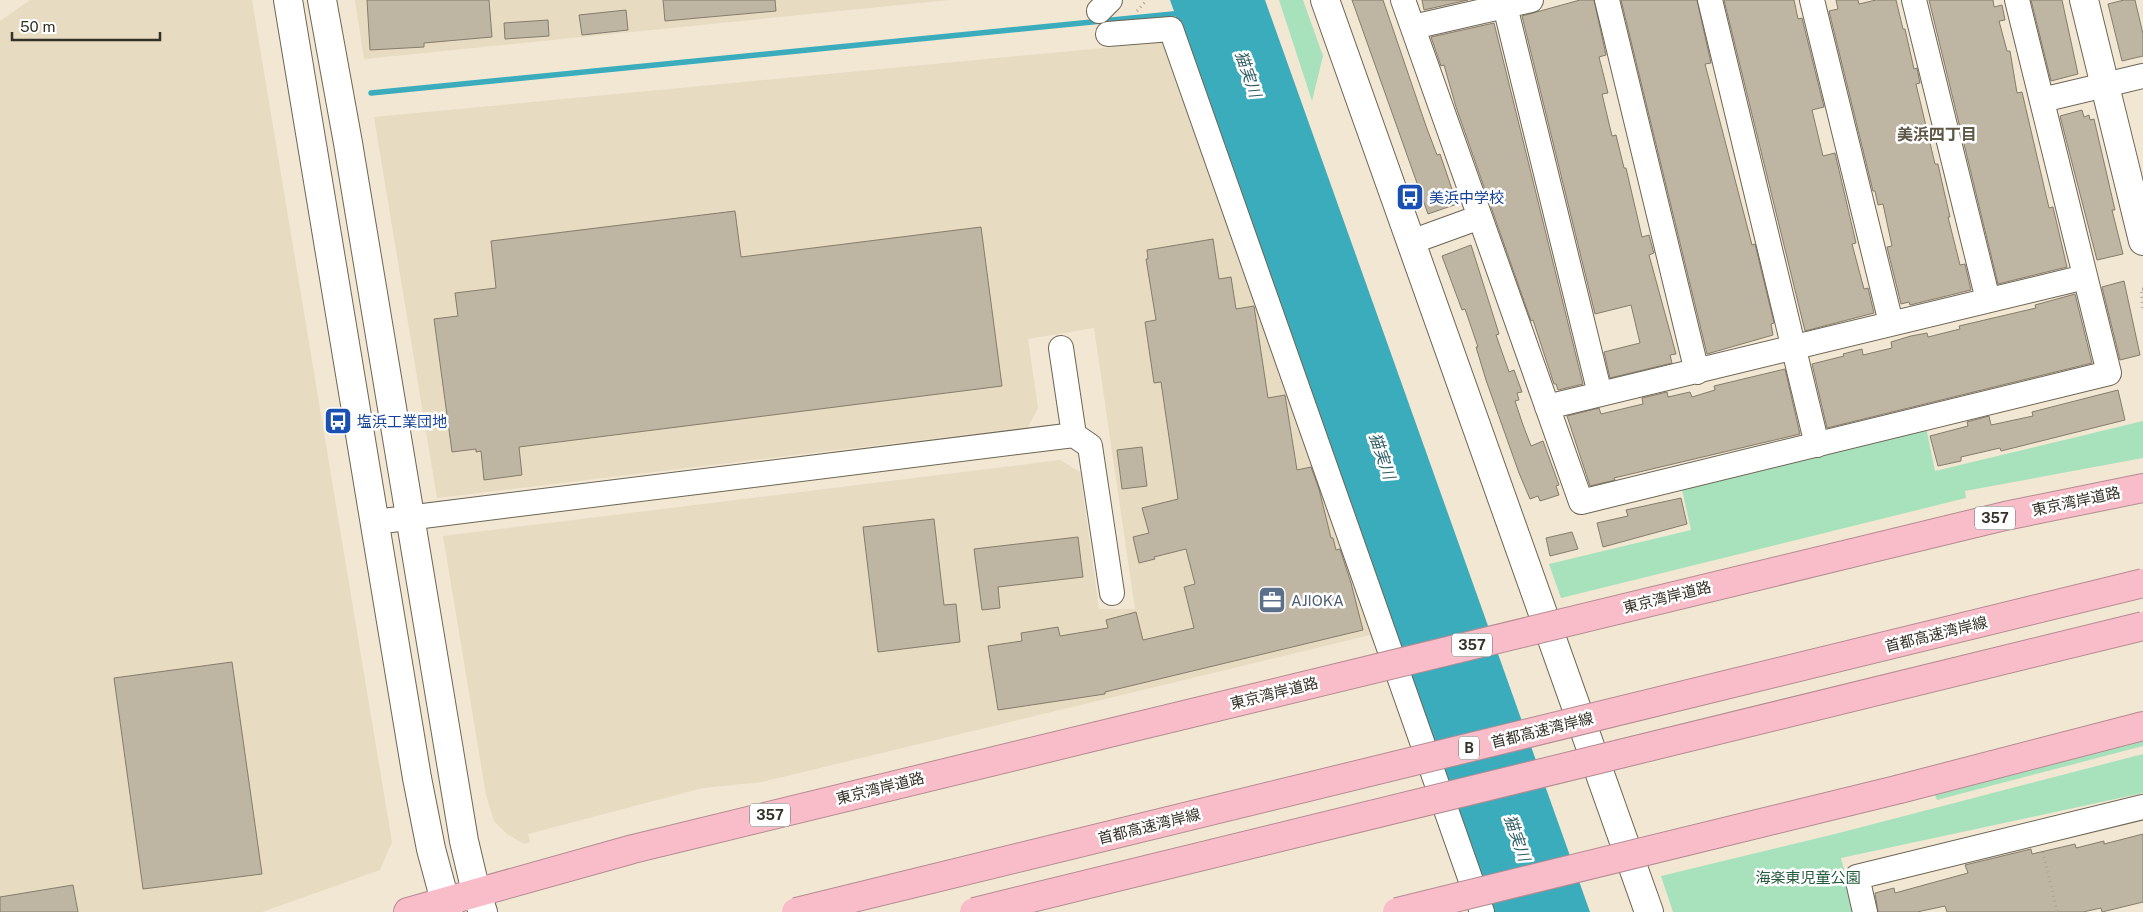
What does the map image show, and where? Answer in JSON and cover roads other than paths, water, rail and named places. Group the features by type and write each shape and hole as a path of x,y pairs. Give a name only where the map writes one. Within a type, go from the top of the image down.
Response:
{"highway":[{"name":"東京湾岸道路","path":"408,912 480,902 633,849 2005,516 2143,488"},
{"name":"首都高速湾岸線","path":"796,912 2143,583"},
{"path":"974,912 2143,626"},
{"path":"1397,912 1900,789 2143,726"}],"street":[{"path":"288,0 417,778 431,849 446,906"},
{"path":"322,0 464,841 480,902"},
{"path":"1325,0 1649,912"},
{"path":"1403,0 1581,502 2109,374 2017,0"},
{"path":"1413,27 1531,0"},
{"path":"1607,0 1697,372"},
{"path":"1710,0 1817,445"},
{"path":"1812,0 1891,323"},
{"path":"1914,0 1988,300"},
{"path":"2084,0 2143,241"},
{"path":"1505,6 1600,394"},
{"path":"1108,34 1171,29 1482,912"},
{"path":"2042,100 2143,76"},
{"path":"1411,242 1480,217"},
{"path":"1547,407 2085,276"},
{"path":"1061,348 1074,436"},
{"path":"375,522 1074,436 1090,446 1112,593"},
{"path":"1865,912 1857,877 2143,807"}],"water":[{"name":"猫実川","path":"1170,0 1265,0 1590,912 1493,912"}],"waterway":[{"path":"371,93 1183,13"}],"place":[{"name":"美浜中学校","path":"1410,197"},
{"name":"塩浜工業団地","path":"338,421"},
{"name":"AJIOKA","path":"1272,600"}],"district":[{"name":"美浜四丁目","path":"1937,134"}],"park label":[{"name":"海楽東児童公園","path":"1808,877"}]}
